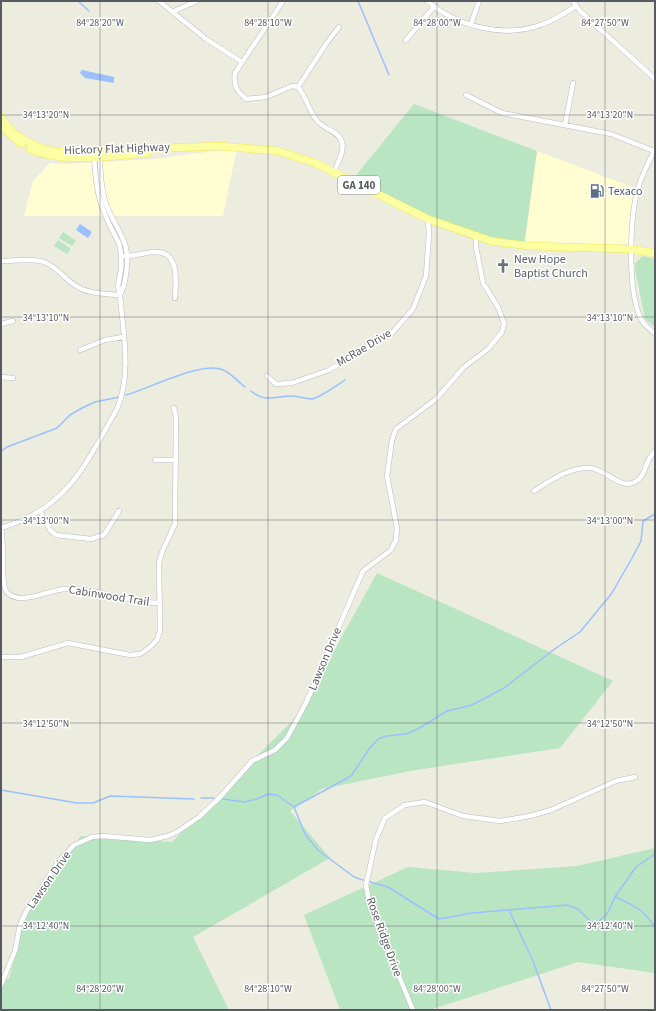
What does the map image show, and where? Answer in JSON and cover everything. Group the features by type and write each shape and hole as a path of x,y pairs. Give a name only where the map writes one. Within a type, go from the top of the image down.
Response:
{"main road":[{"name":"Hickory Flat Highway","path":"1,118 19,136 34,146 59,152 96,154"},
{"name":"Hickory Flat Highway","path":"1,125 16,141 40,153 59,157 196,147 232,146 278,151 303,158 428,219 476,237 525,246 630,249 655,253"}],"street":[{"path":"159,1 206,39 242,62"},
{"path":"172,12 197,1"},
{"path":"283,1 242,62 235,74 234,80 238,92 246,99 266,97 292,86 298,87 304,94 314,117 325,128 339,137 342,142 342,149 334,172"},
{"path":"427,1 434,7 455,19 485,29 515,31 548,22 576,6"},
{"path":"471,24 479,1"},
{"path":"573,1 576,6 654,76"},
{"path":"406,40 434,7"},
{"path":"298,87 326,44 339,28"},
{"path":"566,125 573,83"},
{"path":"466,95 502,113 611,134 655,150 640,182 636,198 630,249 632,275 639,314 644,325 655,334"},
{"path":"96,154 103,194 108,208 124,239 127,256 124,289 120,295"},
{"path":"1,528 26,519 50,505 74,482 117,409 125,384 120,295 117,288 121,256 119,243 100,203 96,184 96,154"},
{"name":"McRae Drive","path":"267,376 276,384 292,383 329,370 392,333 413,309 426,276 429,234 428,219"},
{"name":"Lawson Drive","path":"1,985 15,952 20,925 27,910 58,862 74,845 92,837 103,836 150,840 168,836 177,832 199,817 221,796 252,762 275,750 287,738 306,703 363,571 391,550 396,540 396,520 387,476 392,440 396,429 436,399 464,367 488,349 502,332 504,323 503,319 498,307 483,283 476,247 476,237"},
{"path":"121,256 154,252 167,255 172,259 176,271 175,298"},
{"path":"1,261 43,261 51,265 74,286 104,294 120,295"},
{"path":"1,324 13,322"},
{"path":"80,350 105,340 123,337"},
{"path":"1,376 13,378"},
{"path":"1,657 21,658 68,643 130,655 140,654 150,648 157,640 160,631 159,563 162,552 175,524 176,417 174,408"},
{"path":"534,491 560,474 587,468 604,473 621,483 632,483 644,474 651,455 655,452"},
{"path":"155,460 176,460"},
{"path":"40,511 50,530 56,535 91,539 104,535 119,511"},
{"name":"Cabinwood Trail","path":"1,528 3,551 1,578 6,592 13,596 28,598 65,588 83,590 144,603 160,603"},
{"name":"Rose Ridge Drive","path":"413,1010 384,940 373,907 369,902 366,884 378,834 385,818 405,805 426,802 463,816 500,821 530,816 551,810 616,781 635,777"}],"shaded area":[{"path":"237,148 223,216 24,216 33,181 50,163 66,164 154,159"},
{"path":"537,151 640,190 629,244 559,249 524,246"}],"green space":[{"path":"414,104 537,151 524,246 493,245 456,233 353,179"},
{"path":"63,232 76,241 72,246 59,238"},
{"path":"58,240 71,249 67,254 54,246"},
{"path":"643,256 655,259 655,328 645,319 635,269 635,263"},
{"path":"377,573 613,681 560,748 410,771 322,789 290,811 330,858 193,937 229,1010 1,1010 1,979 9,979 29,902 81,836 172,842 299,714"},
{"path":"655,848 655,973 578,962 430,1010 340,1010 304,915 408,867 476,873 577,866"}],"water":[{"path":"82,70 114,77 114,83 85,78 80,73"},
{"path":"80,224 92,232 88,238 76,230"}],"waterway":[{"path":"78,1 89,11"},
{"path":"358,1 389,75"},
{"path":"126,395 175,376 202,369 214,368 226,371 245,387"},
{"path":"251,391 256,395 267,398 293,396 312,399 327,392 345,380"},
{"path":"1,451 7,447 57,428 70,415 95,402 119,397"},
{"path":"294,807 351,776 369,749 378,739 386,736 406,734 418,729 447,711 472,705 504,688 556,648 580,632 612,593 632,558 641,541 643,521 655,514"},
{"path":"1,790 77,803 93,803 110,796 194,799"},
{"path":"223,799 244,802 257,799 268,794 277,795 294,807 305,834 318,850 354,877 363,880"},
{"path":"201,798 214,798"},
{"path":"370,882 388,887 439,919 472,913 567,905 578,909 591,922 599,921 607,914 615,897 636,867 655,854"},
{"path":"615,897 638,909 647,917 655,928"},
{"path":"509,910 533,961 551,1010"}],"place":[{"name":"Texaco","path":"597,191"},
{"name":"New Hope Baptist Church","path":"503,266"}]}
